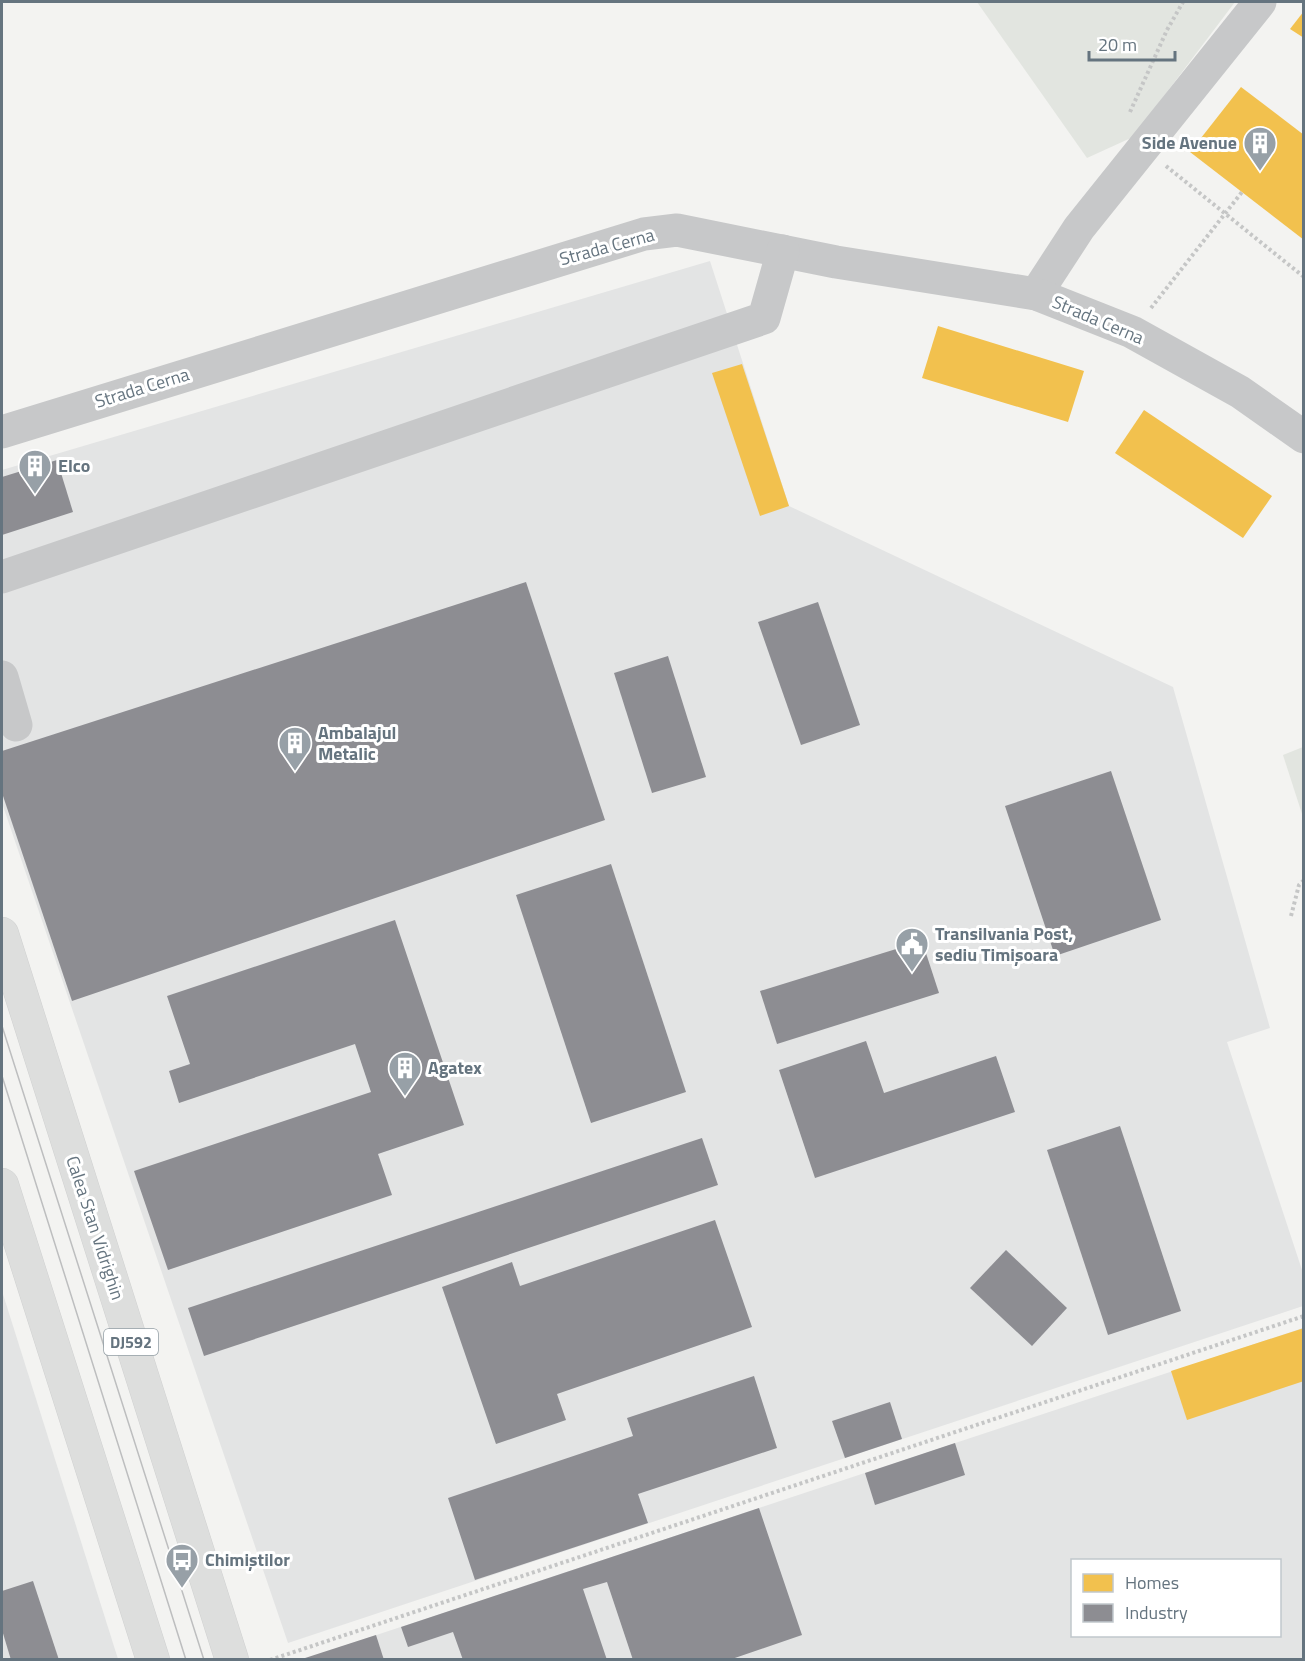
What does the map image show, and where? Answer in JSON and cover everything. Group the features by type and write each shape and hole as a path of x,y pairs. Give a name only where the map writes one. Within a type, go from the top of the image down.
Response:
{"main road":[{"name":"Calea Stan Vidrighin","path":"2,934 232,1659"},
{"path":"2,1185 153,1659"}],"street":[{"path":"1036,294 1079,228 1260,2"},
{"name":"Strada Cerna","path":"2,432 644,234 677,230 836,262 1036,294 1132,332 1240,392 1304,437"},
{"path":"2,577 764,318 783,251"},
{"path":"2,677 16,725"}],"path":[{"path":"1142,147 1304,278"},
{"path":"1132,332 1242,192"},
{"path":"1291,916 1299,885 1304,880"},
{"path":"270,1659 1304,1316"}],"shaded area":[{"path":"977,2 1235,2 1133,137 1087,158"},
{"path":"710,261 789,506 1173,687 1270,1028 1227,1042 1303,1273 1303,1306 288,1643 2,803 2,470"},
{"path":"1303,747 1303,817 1283,755"},
{"path":"2,1291 118,1659 2,1659"},
{"path":"1303,1328 1303,1659 301,1660"}],"building: Homes":[{"path":"1304,11 1304,38 1290,29"},
{"name":"Side Avenue","path":"1241,87 1304,135 1304,240 1190,152"},
{"path":"938,326 1084,371 1068,422 922,378"},
{"path":"742,364 789,506 760,516 712,373"},
{"path":"1144,410 1272,496 1243,538 1115,453"},
{"path":"1304,1328 1304,1381 1187,1420 1171,1371"}],"building: Industry":[{"name":"Elco","path":"57,460 73,512 2,535 2,477"},
{"name":"Ambalajul Metalic","path":"526,582 605,820 72,1001 2,793 2,751"},
{"path":"818,602 860,725 801,745 758,622"},
{"path":"668,656 706,777 652,793 614,673"},
{"path":"1111,771 1161,920 1055,956 1005,806"},
{"path":"611,864 686,1092 591,1123 516,895"},
{"name":"Agatex","path":"395,920 464,1125 378,1154 392,1195 168,1270 134,1171 371,1092 355,1044 179,1103 169,1071 190,1064 167,996"},
{"path":"922,941 939,993 777,1044 760,991"},
{"path":"866,1041 884,1093 996,1056 1015,1112 815,1178 779,1070"},
{"path":"1120,1126 1181,1311 1108,1335 1047,1150"},
{"path":"702,1138 718,1185 204,1356 188,1308"},
{"path":"715,1220 752,1327 557,1394 566,1420 496,1444 442,1287 512,1262 520,1286"},
{"path":"1006,1250 1067,1308 1032,1346 970,1288"},
{"path":"754,1376 777,1448 638,1494 648,1523 475,1580 448,1498 633,1436 627,1418"},
{"path":"890,1402 902,1439 845,1458 832,1421"},
{"path":"955,1443 965,1475 875,1505 865,1473"},
{"path":"759,1508 802,1635 729,1660 633,1660 607,1582 583,1589 607,1660 463,1660 453,1632 408,1647 401,1627"},
{"path":"33,1581 59,1660 11,1660 2,1630 2,1591"},
{"path":"376,1635 384,1660 302,1660 302,1659"}],"tram line":[{"path":"2,1026 204,1660"},
{"path":"2,1076 186,1660"}],"place":[{"name":"Side Avenue","path":"1260,172"},
{"name":"Elco","path":"35,495"},
{"name":"Ambalajul Metalic","path":"295,772"},
{"name":"Transilvania Post, sediu Timișoara","path":"912,973"},
{"name":"Agatex","path":"405,1097"},
{"name":"Chimiștilor","path":"182,1589"}]}
